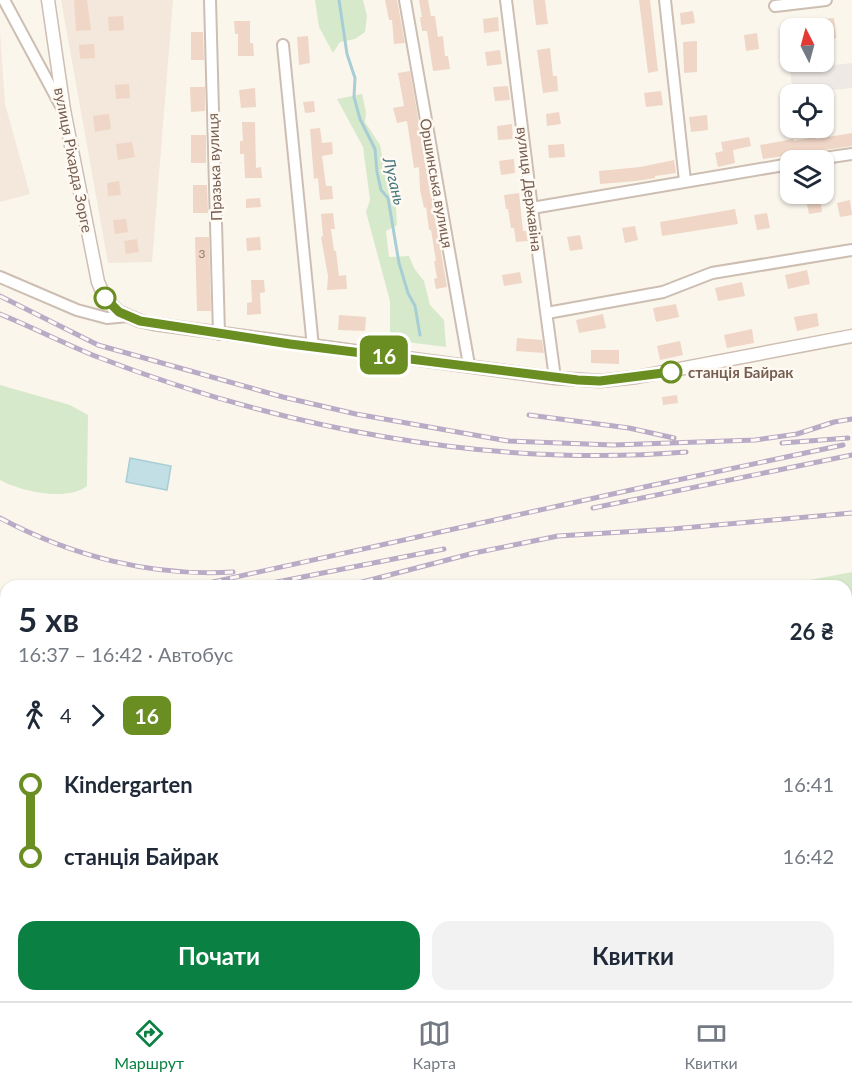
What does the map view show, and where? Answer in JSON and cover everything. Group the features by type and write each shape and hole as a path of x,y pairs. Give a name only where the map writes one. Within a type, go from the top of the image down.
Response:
{"street":[{"path":"4,0 64,110"},
{"name":"вулиця Ріхарда Зорге","path":"48,0 64,110 98,282 105,298 123,314"},
{"name":"Празька вулиця","path":"210,0 219,334"},
{"name":"Оршинська вулиця","path":"405,0 470,365"},
{"name":"вулиця Державіна","path":"506,0 555,378"},
{"path":"665,0 685,181"},
{"path":"775,6 796,1 826,0"},
{"path":"283,45 314,347"},
{"path":"834,157 852,154"},
{"path":"532,208 780,166"},
{"path":"547,314 663,292 712,273 852,250"},
{"path":"0,277 77,310 107,318 123,314 154,324 219,334 470,365 555,378 600,381 637,377 852,336"}],"shaded area":[{"path":"61,0 173,0 152,262 108,263"},
{"path":"0,32 5,104 30,194 0,202"},
{"path":"852,63 852,88 834,90 834,84 792,84 790,72 834,72 834,65"}],"green space":[{"path":"315,0 363,0 367,16 365,32 355,39 340,42 333,53 319,27"},
{"path":"362,94 366,112 365,122 380,145 389,192 396,206 397,225 386,231 389,257 409,256 414,268 424,281 430,305 444,320 446,347 390,340 390,301 366,212 370,200 363,147 337,99"},
{"path":"0,385 70,405 88,415 87,486 78,491 56,494 19,488 0,480"},
{"path":"852,572 852,580 810,580"}],"water":[{"path":"130,458 171,466 167,490 126,482"}],"building":[{"path":"74,0 87,0 91,30 76,31"},
{"path":"385,0 397,0 405,43 394,44 392,20 389,20"},
{"path":"419,0 428,0 431,16 435,16 438,37 443,36 445,56 448,56 450,69 433,71 427,31 422,31"},
{"path":"533,0 545,0 548,24 536,25"},
{"path":"639,0 650,0 658,71 648,73"},
{"path":"693,11 695,23 681,25 680,13"},
{"path":"123,16 124,30 109,31 108,17"},
{"path":"498,17 499,31 484,33 483,19"},
{"path":"234,21 250,21 250,43 253,43 254,56 238,56 238,34 235,34"},
{"path":"191,32 203,32 204,60 191,60"},
{"path":"757,33 759,49 746,51 744,35"},
{"path":"308,36 310,63 299,65 297,37"},
{"path":"697,41 697,72 684,73 683,42"},
{"path":"94,44 95,58 80,59 79,45"},
{"path":"550,48 553,76 557,76 558,91 543,93 537,50"},
{"path":"500,50 502,64 487,66 485,52"},
{"path":"410,71 447,287 436,289 434,261 436,261 426,207 424,208 420,190 419,167 414,168 407,121 397,123 393,108 404,106 398,73"},
{"path":"129,84 130,98 116,99 115,85"},
{"path":"508,86 510,100 495,101 493,87"},
{"path":"190,87 205,87 205,111 191,112"},
{"path":"255,88 256,107 241,108 239,90"},
{"path":"661,91 663,105 646,107 644,93"},
{"path":"314,101 315,112 305,113 303,102"},
{"path":"559,112 561,124 547,126 546,114"},
{"path":"109,114 111,129 95,132 93,116"},
{"path":"707,115 708,130 691,132 689,117"},
{"path":"242,122 255,122 256,168 261,167 262,178 245,178 244,154 240,154 240,141 243,141"},
{"path":"512,124 513,139 498,140 497,126"},
{"path":"320,128 322,143 332,142 333,154 322,156 326,186 332,186 333,199 320,200 318,178 314,179 310,129"},
{"path":"852,133 852,146 825,150 780,150 780,157 763,159 760,145 793,139 794,141 810,138 834,138 834,136"},
{"path":"191,135 206,135 206,163 191,163"},
{"path":"749,137 751,146 733,150 735,163 718,167 715,153 723,151 721,142"},
{"path":"132,142 135,157 118,160 116,144"},
{"path":"564,144 565,157 549,158 548,145"},
{"path":"514,159 515,173 501,175 499,161"},
{"path":"674,160 676,173 636,181 600,184 599,171 640,167"},
{"path":"119,181 121,195 108,196 107,183"},
{"path":"193,185 207,185 208,213 193,213"},
{"path":"519,193 523,231 526,231 528,241 516,242 504,195"},
{"path":"260,198 261,207 246,208 246,199"},
{"path":"850,200 852,215 840,217 837,203"},
{"path":"807,204 821,204 822,212 809,214"},
{"path":"735,209 738,224 662,236 660,222"},
{"path":"333,213 335,229 331,229 334,251 336,251 339,276 346,275 347,289 327,290 328,276 321,237 323,236 321,214"},
{"path":"767,213 770,228 757,230 754,215"},
{"path":"126,219 128,232 115,234 113,220"},
{"path":"635,226 638,240 625,243 622,228"},
{"path":"580,235 583,249 570,251 567,237"},
{"path":"195,237 209,237 211,311 197,311"},
{"path":"260,237 261,250 247,251 246,238"},
{"path":"137,239 139,252 126,254 124,241"},
{"path":"807,270 810,284 788,289 785,275"},
{"path":"520,272 522,283 504,286 502,275"},
{"path":"251,280 264,280 265,292 260,293 261,314 247,315 247,303 252,302"},
{"path":"742,282 745,296 718,301 715,288"},
{"path":"676,304 679,317 656,322 653,308"},
{"path":"817,313 819,326 797,331 794,317"},
{"path":"603,314 606,328 579,333 576,320"},
{"path":"339,315 366,317 365,331 338,330"},
{"path":"752,329 754,343 727,348 724,335"},
{"path":"517,338 542,340 544,353 516,351"},
{"path":"680,341 683,355 660,360 657,346"},
{"path":"591,350 619,350 619,364 591,363"},
{"path":"677,395 678,403 663,405 662,397"}],"waterway":[{"name":"Лугань","path":"339,0 347,54 355,78 354,97 360,119 375,149 381,190 388,198 399,263 408,293 415,306 420,335"}],"railway":[{"path":"0,296 98,345 283,397 356,414 508,441 613,445 755,440 797,434 834,422 852,419"},
{"path":"0,314 95,356 166,381 238,404 311,422 386,437 461,448 536,454 611,455 686,452"},
{"path":"529,415 629,428 674,438"},
{"path":"782,443 848,438"},
{"path":"222,580 843,445"},
{"path":"593,508 852,455"},
{"path":"370,580 474,553 558,536 672,529 852,513"},
{"path":"0,518 55,543 113,561 172,571 233,572"},
{"path":"287,580 444,549"}],"bus line":[{"name":"16","path":"105,298 119,312 140,321 314,347 578,380 600,381 671,372"}],"place":[{"name":"станція Байрак","path":"671,372"}]}
